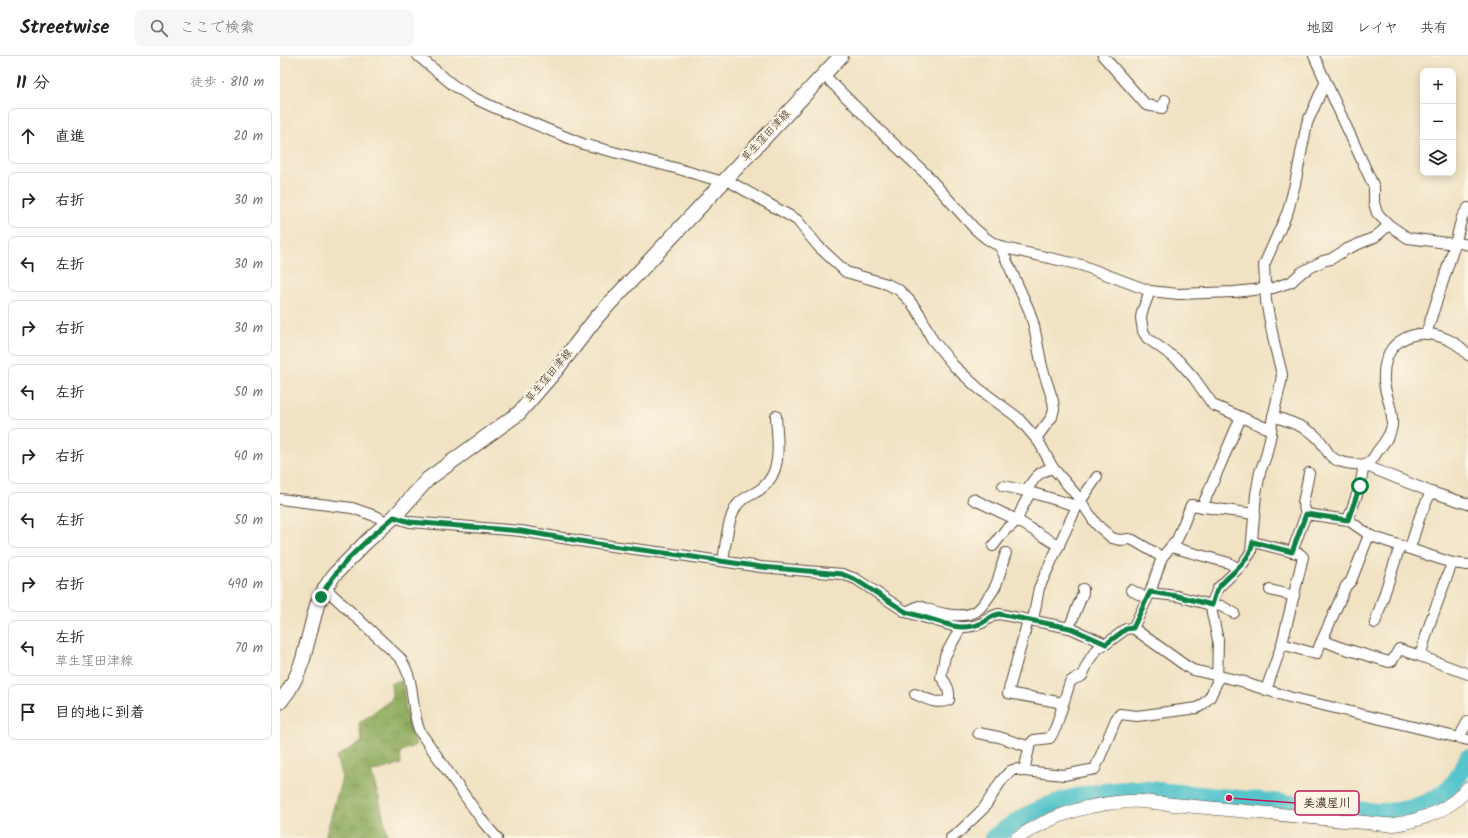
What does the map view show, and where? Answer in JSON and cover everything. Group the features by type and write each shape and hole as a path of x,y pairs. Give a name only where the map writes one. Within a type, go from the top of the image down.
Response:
{"main road":[{"name":"草生窪田津線","path":"280,702 289,690 300,666 314,615 325,588 352,555 390,520 428,479 518,413 557,369 597,317 841,56"}],"street":[{"path":"418,56 453,85 472,97 493,107 583,144 724,181 798,220 818,246 846,272 887,284 898,290 909,300 919,313 932,338 954,366 978,388 1017,417 1036,438 1053,468 1078,497 1079,504 1104,532 1112,538 1120,540 1133,540 1162,557"},
{"path":"1103,56 1146,105 1162,108 1165,100"},
{"path":"1314,56 1325,83 1374,187 1374,203 1376,213 1389,225 1408,238 1468,245"},
{"path":"823,74 881,132 920,168 984,238 1000,246 1081,265 1150,291 1178,294 1234,292 1273,288 1291,282 1309,268 1331,259 1348,249 1375,237 1389,225"},
{"path":"951,838 984,808 1010,771 1016,769 1064,775 1095,769 1116,719 1120,714 1137,716 1197,708 1210,697 1217,682 1218,676 1218,640 1212,613 1212,605 1218,588 1237,568 1242,565 1251,552 1256,494 1282,374 1275,347 1264,289 1264,265 1288,211 1296,184 1307,123 1325,83"},
{"path":"1426,334 1462,216 1468,208"},
{"path":"1000,246 1029,310 1034,326 1042,367 1053,401 1054,409 1052,417 1036,438"},
{"path":"1150,291 1141,318 1143,331 1147,338 1179,361 1194,378 1213,405 1271,430"},
{"path":"1364,465 1371,462 1392,427 1392,415 1384,380 1385,363 1389,352 1397,343 1405,338 1417,334 1436,335 1457,345 1468,355"},
{"path":"723,561 729,523 737,506 742,499 762,489 772,478 778,452 776,416"},
{"path":"1273,416 1299,424 1313,434 1318,438 1333,459 1346,463 1364,465 1431,492 1468,504"},
{"path":"1202,507 1241,417"},
{"path":"1348,520 1360,486 1364,465"},
{"path":"993,546 1006,529 1017,520 1028,492 1038,475 1044,470 1053,468"},
{"path":"1292,552 1306,514 1303,503 1309,473"},
{"path":"1062,707 1058,702 1008,693 1040,588 1058,546 1079,504 1097,477"},
{"path":"1003,486 1079,504"},
{"path":"1375,623 1405,547 1431,492"},
{"path":"280,499 352,508 390,520 521,531 604,545 761,567 842,574 856,580 906,612 953,626 961,628 975,625 983,622 992,615 999,614 1069,628 1106,644"},
{"path":"973,499 1017,520 1058,546"},
{"path":"1133,628 1148,595 1162,557 1177,540 1191,505 1255,514"},
{"path":"1306,514 1348,520 1369,535 1452,563 1468,565"},
{"path":"1282,644 1316,654 1346,586 1351,581 1369,535"},
{"path":"1253,542 1300,554 1303,557 1282,644 1266,690"},
{"path":"1171,547 1229,563 1237,568"},
{"path":"906,612 919,606 957,615 975,612 979,609 995,585 1006,553"},
{"path":"1420,656 1431,620 1452,563"},
{"path":"325,588 364,622 400,658 407,668 411,683 416,720 420,732 484,823 497,838"},
{"path":"1069,628 1083,593 1083,589"},
{"path":"1131,590 1148,595 1177,596 1221,606 1234,613"},
{"path":"1270,590 1294,596"},
{"path":"915,694 934,702 949,700 950,692 947,684 941,676 945,656 961,628"},
{"path":"1024,771 1030,747 1034,740 1050,738 1056,727 1070,682 1082,676 1088,662 1096,651 1126,629 1133,628 1193,670 1245,682 1289,697 1465,739"},
{"path":"1322,640 1339,647 1389,662 1392,661 1399,649 1468,674"},
{"path":"1465,739 1462,732 1468,721"},
{"path":"978,733 999,737 1030,747"},
{"path":"1017,838 1046,821 1067,813 1102,804 1137,801 1391,825 1424,818 1446,807 1462,795 1468,788"}],"green space":[{"path":"402,681 408,725 416,745 400,752 401,764 371,772 379,798 388,838 325,838 342,778 336,757 362,742 359,723 392,699 391,683"}],"waterway":[{"path":"993,838 1010,826 1044,807 1079,796 1117,790 1138,789 1377,812 1397,811 1417,806 1436,798 1457,779 1468,758"}],"place":[{"name":"美濃屋川","path":"1229,798"}],"route":[{"path":"321,597 325,588 352,555 394,517 410,522 521,531 604,545 761,567 842,574 856,580 906,612 953,626 961,628 975,625 983,622 992,615 999,614 1070,628 1106,644 1126,629 1133,628 1150,592 1177,596 1212,605 1218,588 1237,568 1242,565 1251,552 1253,542 1292,552 1306,514 1348,520 1360,486"}]}
